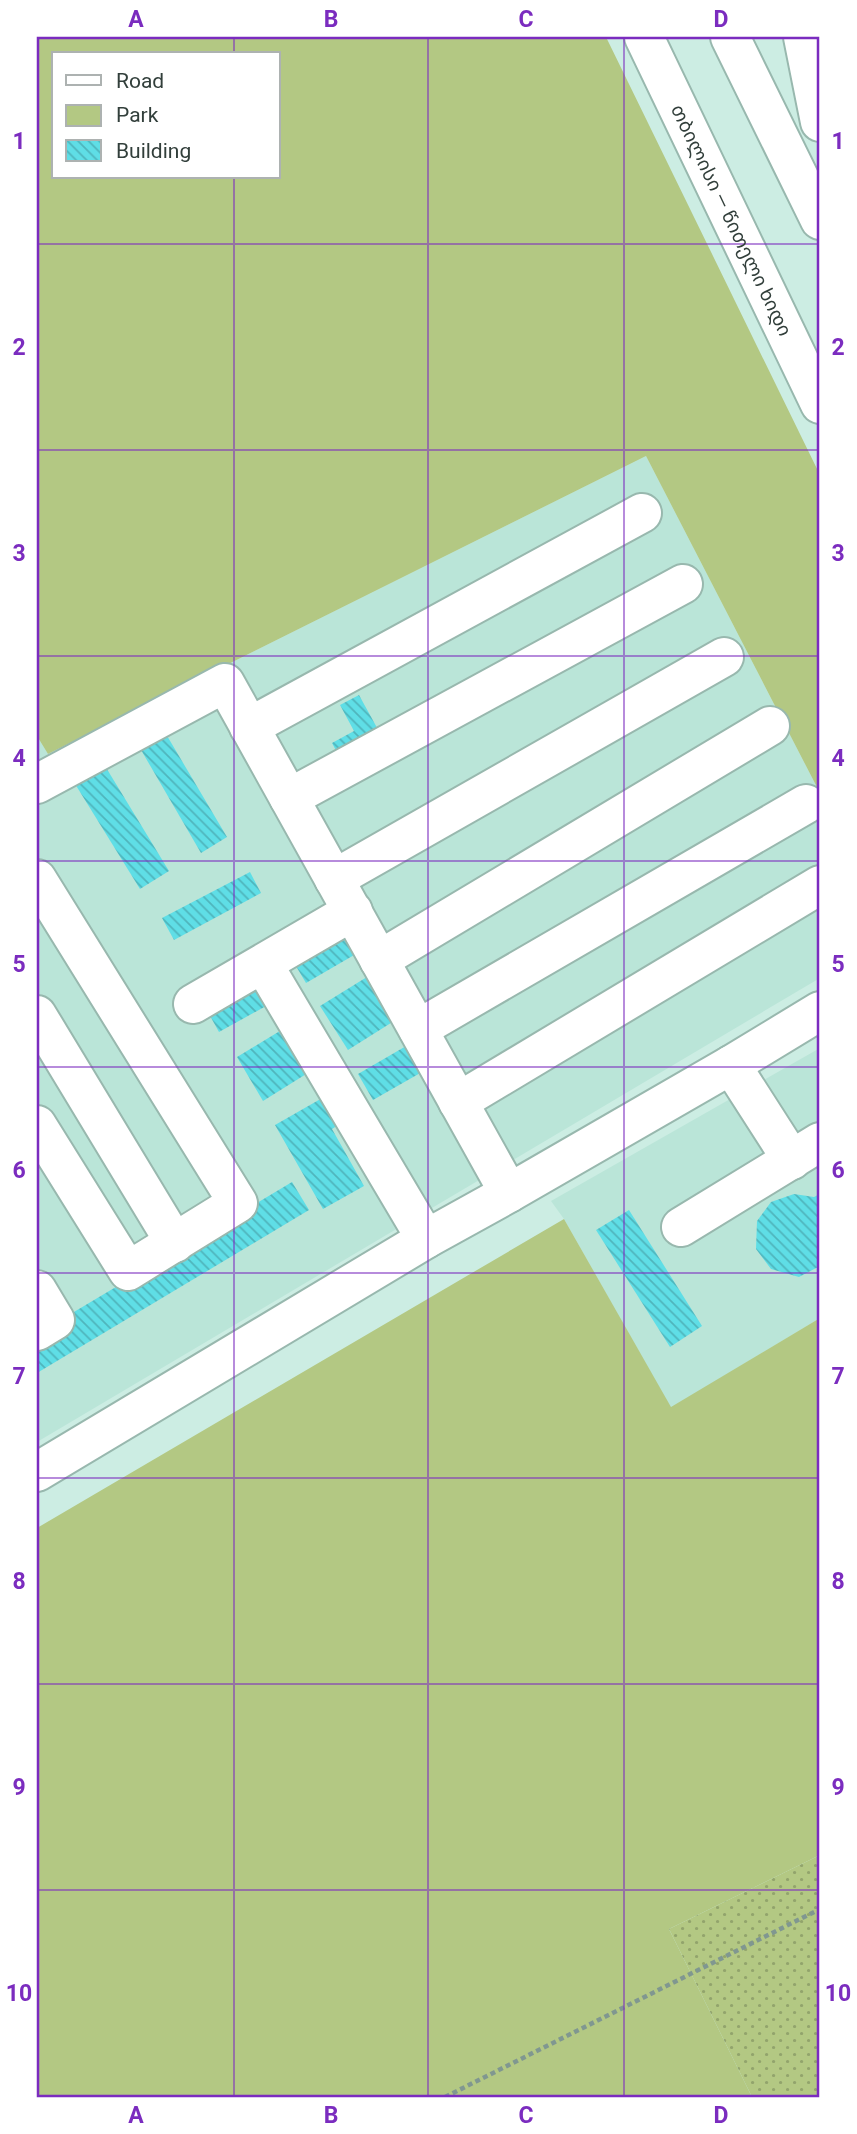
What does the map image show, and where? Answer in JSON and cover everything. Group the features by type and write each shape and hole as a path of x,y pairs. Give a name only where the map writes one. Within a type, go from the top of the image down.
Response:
{"main road":[{"name":"თბილისი — წითელი ხიდი","path":"644,37 820,404"},
{"path":"730,37 820,220"},
{"path":"803,37 820,122"},
{"path":"249,727 642,513"},
{"path":"289,798 683,584"},
{"path":"334,878 724,657"},
{"path":"37,784 225,683 509,1193"},
{"path":"379,960 770,726"},
{"path":"418,1029 806,804"},
{"path":"37,879 238,1203 128,1271 37,1125"},
{"path":"458,1102 820,885"},
{"path":"193,1004 352,911"},
{"path":"263,964 426,1238"},
{"path":"37,1472 426,1238 509,1193 820,1011"},
{"path":"37,1015 175,1243"},
{"path":"681,1227 806,1151 731,1065"},
{"path":"37,1290 55,1320 37,1331"}],"path":[{"path":"445,2097 820,1909"}],"shaded area":[{"path":"646,456 820,793 820,978 37,1442 37,736 48,754"},
{"path":"820,1048 820,1318 671,1408 564,1219 551,1201"}],"green space":[{"path":"37,37 606,37 820,475 820,793 646,456 48,754 37,736"},
{"path":"564,1219 671,1407 820,1318 820,1855 669,1929 752,2097 37,2097 37,1528"},
{"path":"820,1855 820,2097 752,2097 669,1929"}],"building":[{"path":"359,695 381,735 340,758 332,743 354,731 340,705"},
{"path":"163,729 227,837 201,853 137,743"},
{"path":"102,761 169,871 140,889 72,779"},
{"path":"250,872 261,893 174,940 162,918"},
{"path":"346,924 361,951 306,983 290,956"},
{"path":"375,972 402,1016 348,1050 320,1006"},
{"path":"259,974 275,1001 219,1032 204,1005"},
{"path":"293,1023 319,1066 263,1101 237,1057"},
{"path":"413,1042 429,1068 373,1100 358,1074"},
{"path":"331,1093 346,1120 332,1129 364,1186 323,1209 275,1125"},
{"path":"292,1182 309,1210 37,1373 37,1334"},
{"path":"794,1194 814,1197 820,1194 820,1266 799,1277 771,1269 756,1249 757,1221 771,1202"},
{"path":"629,1210 702,1326 670,1347 596,1230"}]}
